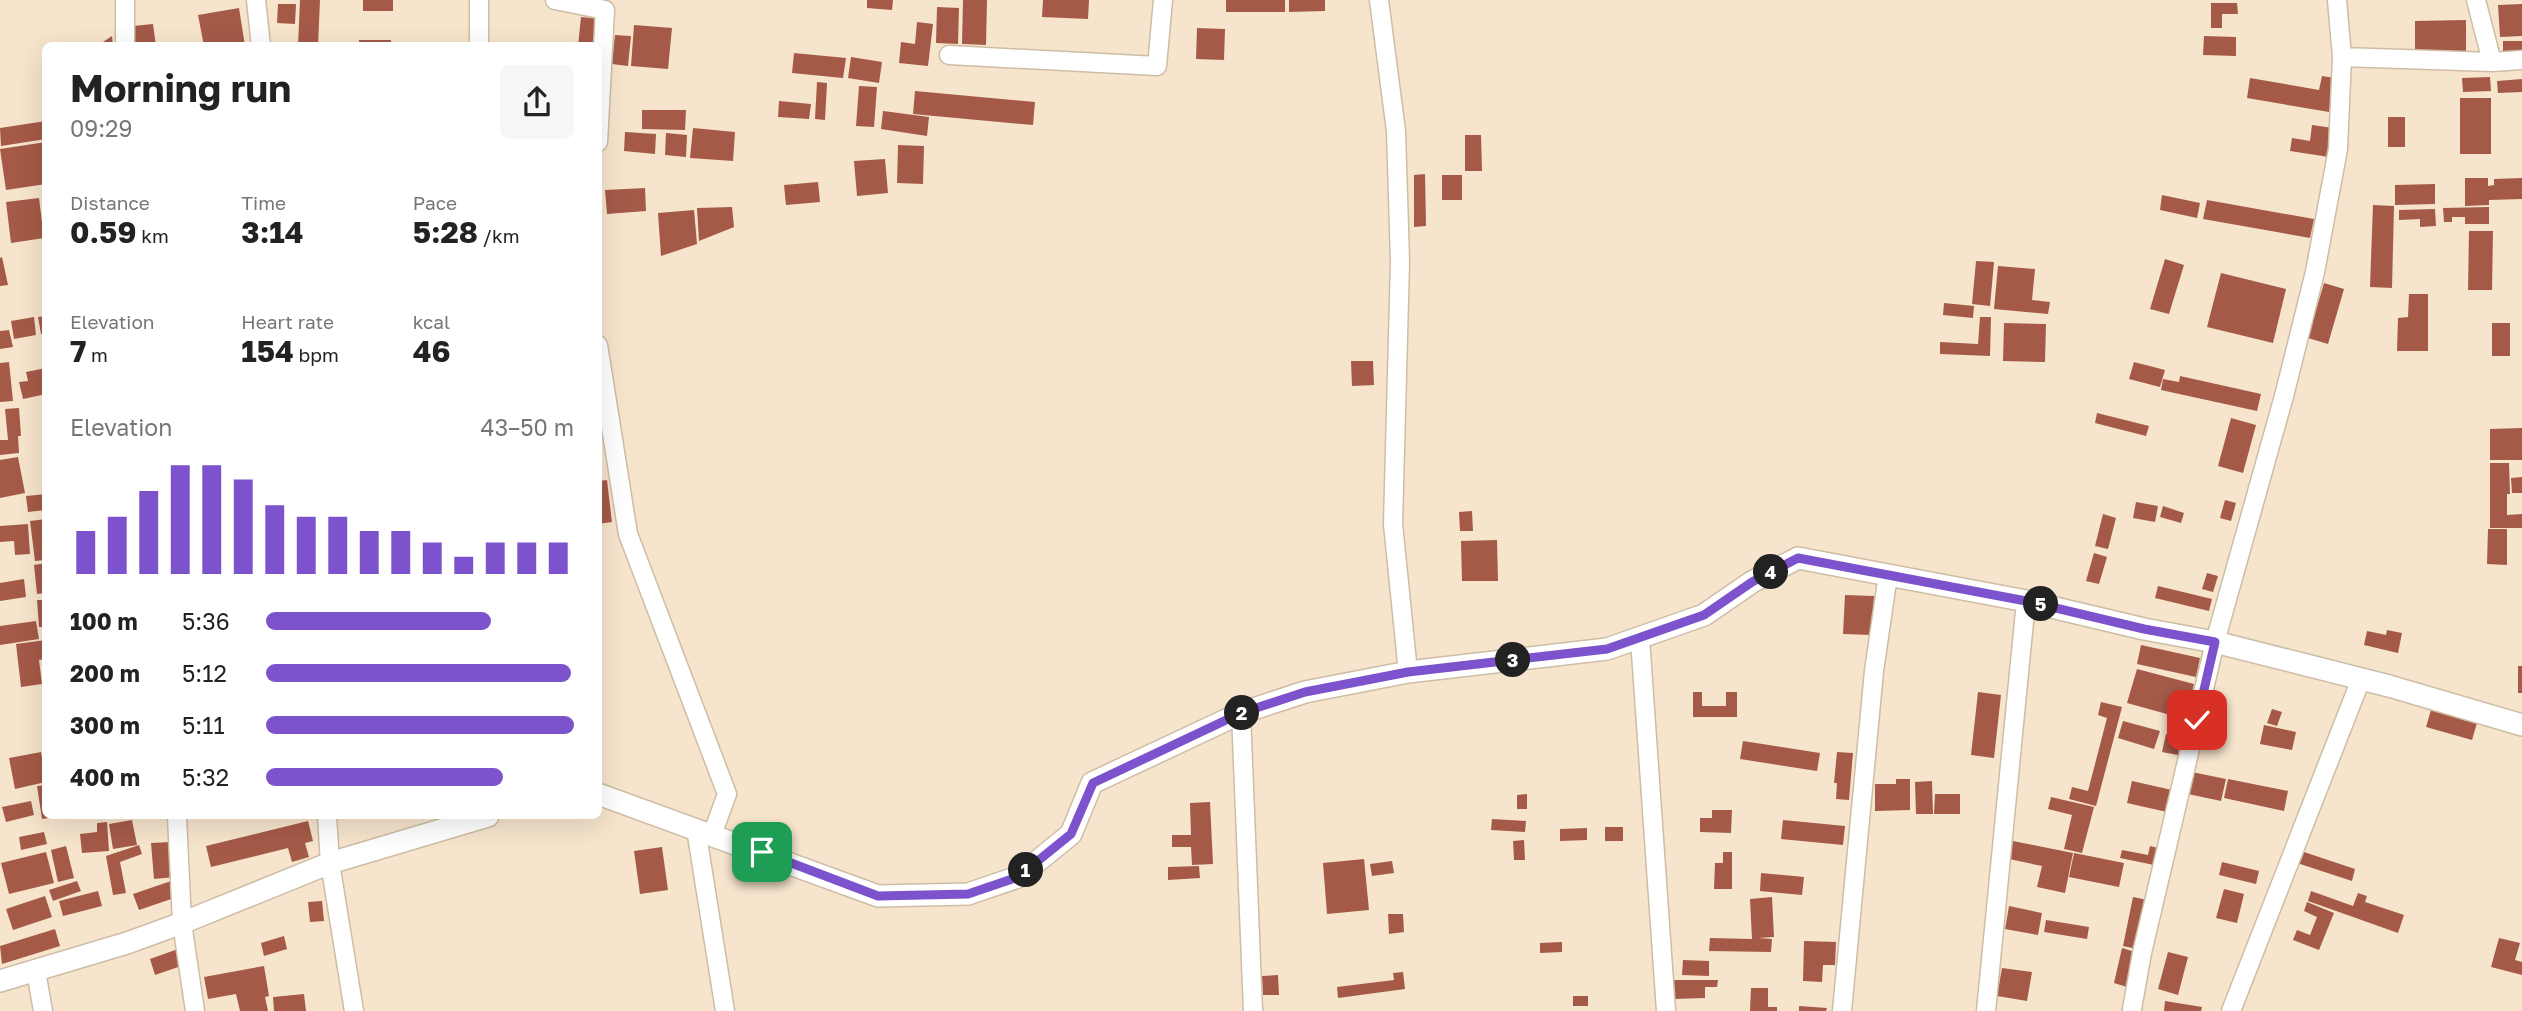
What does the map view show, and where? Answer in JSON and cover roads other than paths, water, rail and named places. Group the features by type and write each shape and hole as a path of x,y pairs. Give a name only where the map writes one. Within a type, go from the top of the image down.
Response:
{"street":[{"path":"125,0 125,42"},
{"path":"256,0 261,42"},
{"path":"479,0 479,42"},
{"path":"555,0 605,10 602,67"},
{"path":"949,55 1157,66 1163,0"},
{"path":"1379,0 1396,131 1400,262 1393,524 1408,672"},
{"path":"2132,1009 2142,953 2215,642 2284,396 2315,272 2339,149 2342,57 2337,0"},
{"path":"2476,0 2491,62"},
{"path":"2342,57 2491,62 2522,60"},
{"path":"602,370 628,534 727,794 704,832 725,1011"},
{"path":"602,795 878,896 968,894 1018,877 1071,834 1093,783 1241,713 1305,692 1408,672 1607,649 1704,615 1752,582 1798,558 2026,601 2144,629 2215,642 2361,678 2522,725"},
{"path":"1842,1011 1874,671 1888,575"},
{"path":"1986,1011 2026,601"},
{"path":"1640,638 1666,1011"},
{"path":"2231,1011 2361,678"},
{"path":"1241,713 1253,1011"},
{"path":"177,819 182,923 195,1011"},
{"path":"327,819 330,863 354,1011"},
{"path":"0,981 182,923 330,863 478,819"},
{"path":"36,971 43,1011"}]}
